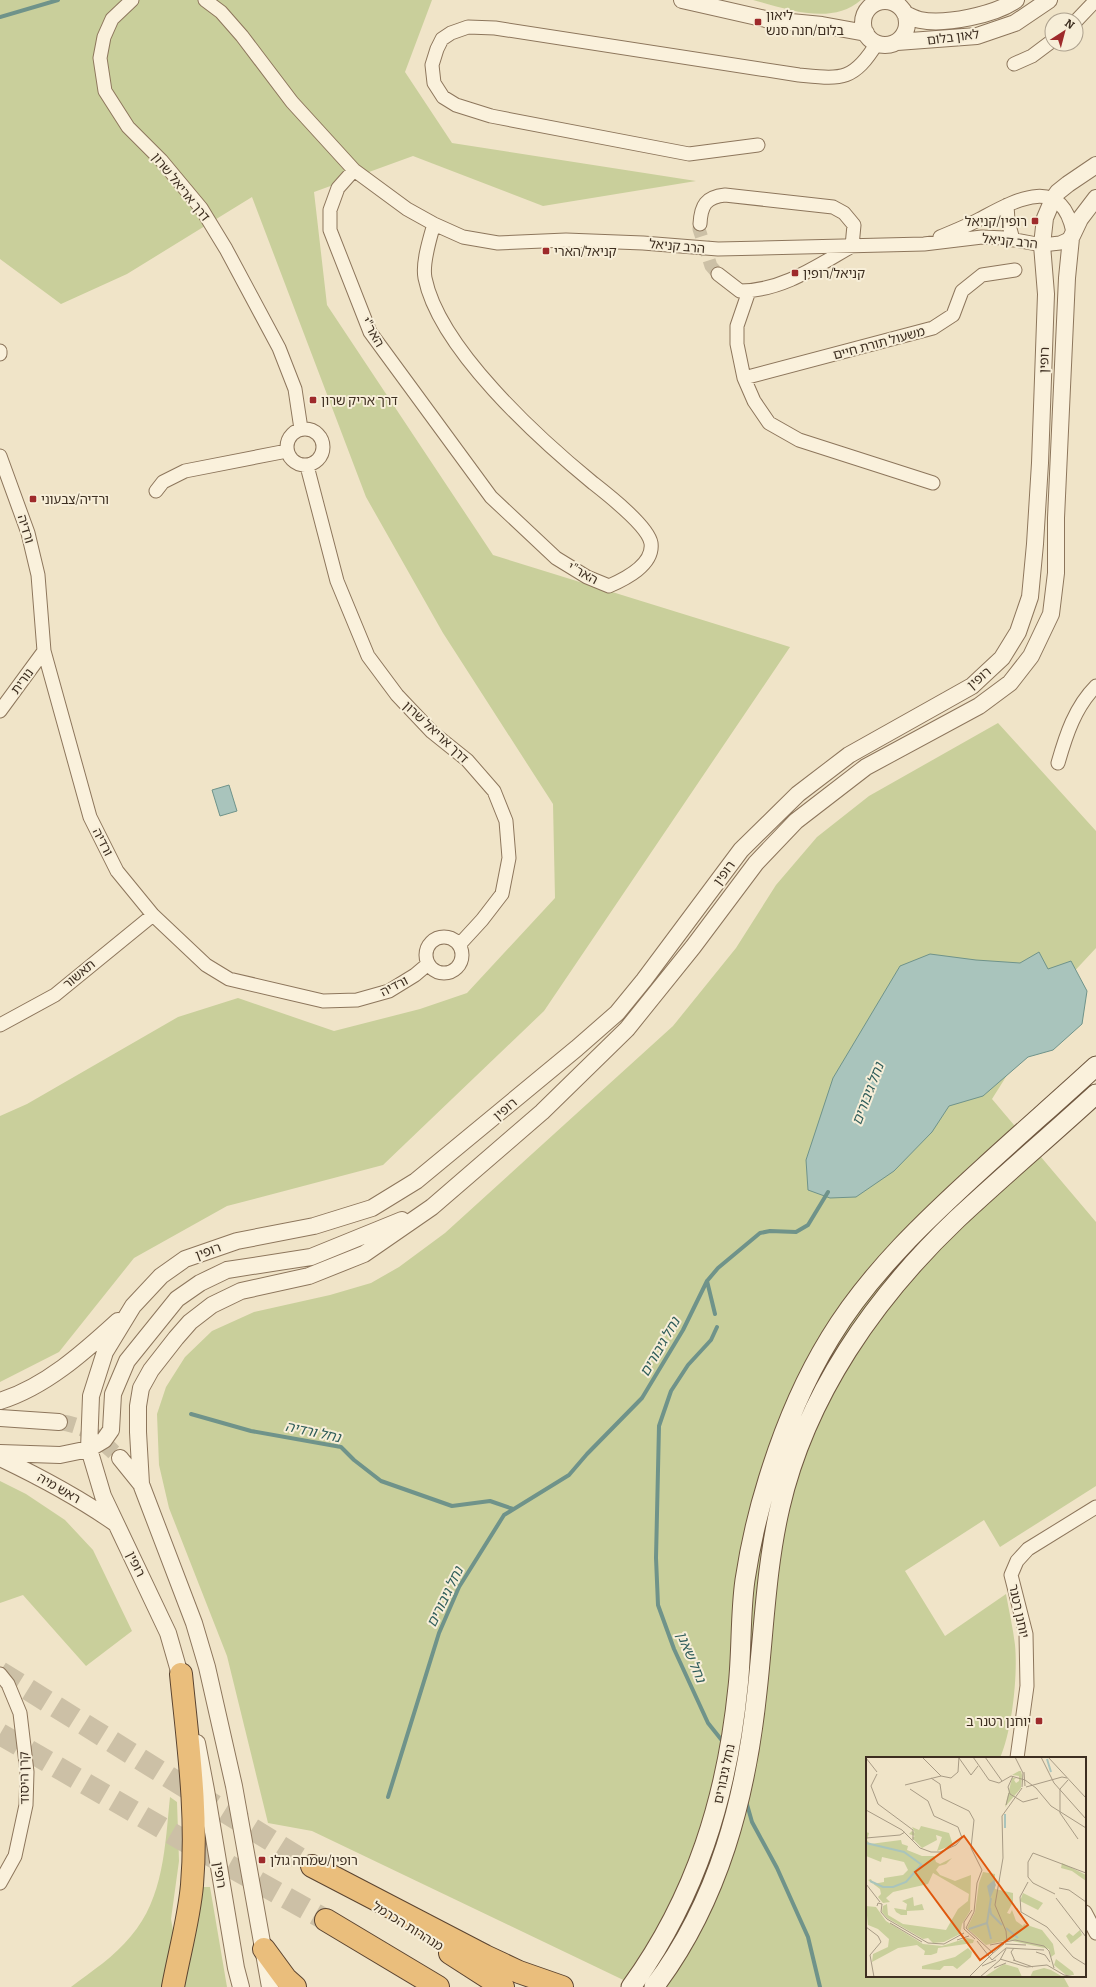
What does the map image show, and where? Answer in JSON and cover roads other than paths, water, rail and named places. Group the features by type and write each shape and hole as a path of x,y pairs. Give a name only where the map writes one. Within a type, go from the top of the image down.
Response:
{"highway":[{"path":"173,1987 192,1887 194,1839 192,1780 180,1674"},
{"name":"מנהרות הכרמל","path":"503,1987 312,1866 485,1956 519,1972 562,1987"},
{"path":"410,1987 322,1924 438,1987"},
{"path":"264,1949 294,1987"}],"main road":[{"name":"נחל גיבורים","path":"631,1987 663,1939 694,1876 715,1814 731,1742 738,1687 745,1581 755,1530 770,1475 797,1400 812,1369 832,1335 867,1286 900,1247 938,1209 1096,1066"},
{"name":"נחל גיבורים","path":"654,1987 681,1946 704,1902 727,1845 738,1807 747,1767 757,1694 770,1563 781,1505 799,1450 819,1400 842,1357 870,1318 915,1263 956,1220 1096,1094"},
{"path":"670,1987 693,1947 709,1912 727,1845"}],"street":[{"name":"דרך אריאל שרון","path":"132,0 112,19 104,37 100,58 105,91 128,127 161,160 201,208 226,249 279,348 295,389 301,429"},
{"path":"204,0 221,12 242,36 292,102 354,170 407,209 434,224"},
{"path":"682,0 770,20 822,25 872,38 887,45 896,42 901,38 907,27 893,4 871,7 864,22 872,38 860,67 852,72 836,78 799,75 495,28 468,27 451,33 442,39 432,65 434,83 443,97 456,105 491,116 689,154 758,145"},
{"name":"לאון בלום","path":"893,4 920,20 944,21 978,15 1016,0"},
{"name":"לאון בלום","path":"896,42 977,36 1015,23 1050,0"},
{"path":"1084,13 1096,0"},
{"path":"822,25 842,21 868,11"},
{"path":"1014,64 1032,56 1044,46"},
{"path":"1072,235 1068,214 1053,199 1068,184 1096,165"},
{"name":"האר\"י","path":"354,170 338,188 330,210 330,230 370,332 491,498 556,558 587,577 609,586 627,578 639,569 648,557 651,546 649,538 637,522 613,499 569,463 505,402 461,352 438,313 425,277 428,243 434,224"},
{"path":"700,224 700,212 706,203 714,196 725,195 833,207 844,213 854,225 852,246 786,282 767,288 740,291 718,274"},
{"name":"הרב קניאל","path":"924,244 1007,205 1031,196 1043,196 1053,199"},
{"path":"1072,235 1080,219 1096,198"},
{"name":"רופין","path":"241,1987 236,1968 206,1790 180,1674 168,1633 103,1496 89,1449 91,1396 105,1352 133,1306 161,1276 185,1260 237,1241 314,1226 372,1208 416,1182 577,1048 617,1012 644,980 741,850 798,794 849,755 972,686 1002,658 1018,632 1030,597 1040,463 1046,278 1042,245 1045,218 1053,199"},
{"path":"1007,205 1008,221 1013,240"},
{"name":"הרב קניאל","path":"434,224 463,237 498,243 566,240 643,243 718,250 924,244 982,237 1042,245 1060,243 1072,235"},
{"name":"רופין","path":"270,1987 234,1786 207,1667 194,1623 141,1484 138,1406 141,1388 150,1370 190,1322 212,1306 241,1291 309,1276 364,1254 432,1207 542,1112 627,1029 693,947 756,863 796,821 866,767 978,706 1010,683 1031,656 1051,614 1056,573 1058,465 1067,278 1072,235"},
{"name":"משעול תורת חיים","path":"744,378 933,328 953,315 962,292 982,275 1015,270"},
{"path":"749,291 737,326 737,344 744,378 754,401 769,422 799,440 933,483"},
{"path":"301,429 306,429 316,433 322,442 323,452 320,457 312,464 307,466 296,464 287,451 289,437 301,429"},
{"path":"156,491 163,482 185,471 287,451"},
{"name":"ורדיה","path":"0,456 28,534 38,575 44,651 90,817 117,871 152,915 206,965 229,979 323,1001 357,1000 389,991 415,975 428,964"},
{"name":"דרך אריאל שרון","path":"307,466 337,581 368,656 397,695 432,732 467,760 494,791 506,821 508,858 502,894 482,920 459,945"},
{"name":"נורית","path":"0,711 44,651"},
{"path":"1058,763 1068,728 1090,691 1096,686"},
{"name":"תאשור","path":"0,1025 55,995 152,915"},
{"path":"446,937 451,938 459,945 463,955 462,960 460,965 452,972 441,973 431,968 428,964 426,954 427,949 436,939 446,937"},
{"path":"0,1453 60,1455 89,1449 104,1440 111,1430 113,1394 127,1361 177,1299 200,1283 227,1270 311,1257 432,1207"},
{"path":"0,1402 20,1395 52,1376 97,1340 133,1306"},
{"path":"0,1418 59,1422"},
{"name":"ראש מיה","path":"0,1458 32,1473 66,1492 116,1524"},
{"path":"120,1458 141,1484"},
{"name":"יוחנן רטנר","path":"1017,1757 1027,1686 1026,1634 1011,1575 1017,1561 1028,1549 1096,1507"},
{"name":"קרן היסוד","path":"0,1674 8,1684 20,1713 27,1772 26,1805 15,1856 0,1883"},
{"path":"1086,1914 1096,1933"},
{"path":"235,1987 236,1968"}],"water":[{"path":"229,785 237,811 220,816 212,790"},
{"path":"1039,952 1048,969 1071,961 1087,991 1082,1024 1053,1050 1028,1057 983,1096 949,1106 932,1132 894,1171 856,1197 830,1198 808,1190 806,1160 833,1078 900,966 930,954 976,960 1020,963"}],"waterway":[{"path":"0,17 58,0"},
{"name":"נחל גיבורים","path":"388,1797 439,1633 459,1587 504,1515 569,1475 587,1454 642,1398 683,1330 707,1281 718,1268 760,1233 770,1231 796,1232 808,1225 828,1192"},
{"name":"נחל שאנן","path":"707,1281 715,1314"},
{"name":"נחל שאנן","path":"717,1327 711,1340 688,1365 671,1391 659,1426 656,1558 658,1605 674,1649 708,1723 724,1743"},
{"name":"נחל ורדיה","path":"191,1414 251,1431 341,1447 354,1460 381,1481 452,1506 490,1501 513,1509"},
{"name":"נחל שאנן","path":"746,1801 752,1822 777,1868 808,1937 820,1987"}],"tunnel":[{"path":"700,224 699,229 711,266 718,274"},
{"path":"59,1422 78,1427 93,1434 120,1458"},
{"path":"0,1672 312,1866"},
{"path":"0,1734 181,1839 326,1920"}],"place":[{"name":"ליאון בלום/חנה סנש","path":"758,22"},
{"name":"רופין/קניאל","path":"1035,221"},
{"name":"קניאל/הארי","path":"546,251"},
{"name":"קניאל/רופין","path":"795,273"},
{"name":"דרך אריק שרון","path":"313,400"},
{"name":"ורדיה/צבעוני","path":"33,499"},
{"name":"יוחנן רטנר ב","path":"1039,1721"},
{"name":"רופין/שמחה גולן","path":"262,1860"}]}
